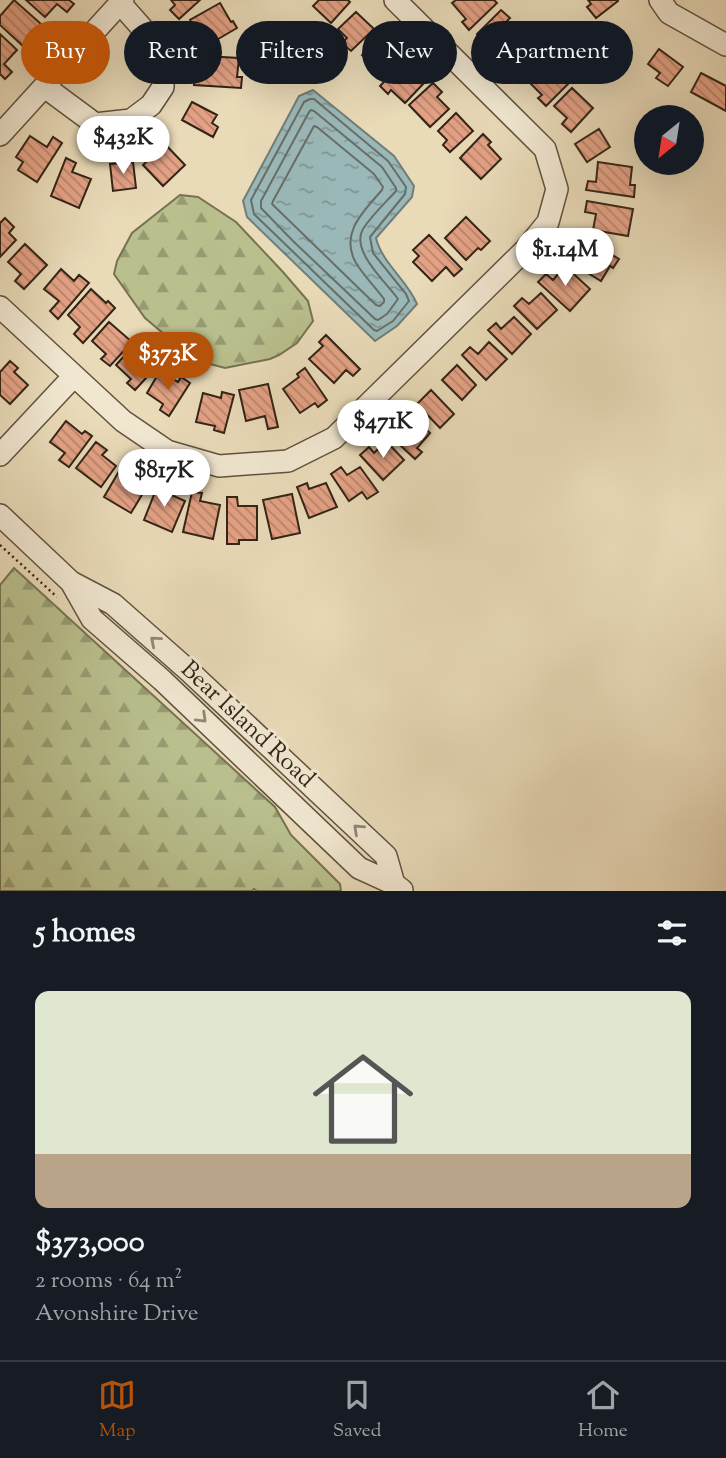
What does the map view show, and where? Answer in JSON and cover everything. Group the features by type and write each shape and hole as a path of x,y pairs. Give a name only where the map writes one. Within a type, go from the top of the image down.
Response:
{"street":[{"path":"0,307 123,421 166,451 219,466 288,461 334,438 526,249 548,222 557,189 545,149 395,0"},
{"path":"660,0 669,13 726,45"},
{"path":"0,135 122,1 164,53 163,87 150,106 131,120 95,124 45,87"},
{"path":"0,455 74,376"},
{"name":"Bear Island Road","path":"0,515 71,582 92,620 162,680 359,868 395,889"}],"green space":[{"path":"180,195 198,197 236,222 308,301 313,321 297,343 270,359 225,368 195,360 145,318 114,274 117,261 132,233"},
{"path":"14,568 275,807 291,835 340,884 341,891 0,891 0,585"}],"water":[{"path":"313,90 394,156 414,186 412,197 376,238 379,247 417,304 397,326 375,341 247,217 243,201 299,96"}],"building":[{"path":"14,0 38,21 21,21 21,44 0,25 0,16"},
{"path":"26,0 69,0 74,4 67,12 57,4 45,17"},
{"path":"171,0 200,0 179,19 170,10 175,5"},
{"path":"319,0 350,2 333,21 329,21 313,6"},
{"path":"456,0 494,0 497,3 478,21 471,21 469,30 462,22 466,19 452,3"},
{"path":"588,0 618,1 596,18 587,7 591,4"},
{"path":"220,3 236,29 222,37 222,21 190,20"},
{"path":"501,10 510,18 507,21 490,21"},
{"path":"356,12 366,21 362,21 362,40 351,51 348,48 346,21"},
{"path":"0,34 17,50 4,64 12,72 5,79 0,74"},
{"path":"659,49 683,67 668,86 656,78 660,73 648,64"},
{"path":"222,57 236,58 236,84 241,84 241,88 194,85 222,84"},
{"path":"701,73 726,86 726,111 691,92"},
{"path":"423,84 405,103 391,90 388,94 380,86"},
{"path":"434,84 442,92 437,97 449,109 430,127 409,105"},
{"path":"531,84 568,84 546,106 538,98 542,95"},
{"path":"572,88 593,108 571,132 562,124 567,118 554,106"},
{"path":"192,102 217,115 212,123 218,127 213,137 182,120"},
{"path":"456,113 473,131 450,152 443,145 447,140 438,131"},
{"path":"599,129 610,147 587,162 575,144"},
{"path":"483,134 491,142 488,145 501,159 481,179 460,158"},
{"path":"30,136 47,147 53,137 62,143 37,182 18,170 23,162 16,157"},
{"path":"162,141 185,165 163,186 143,165 158,151 155,148"},
{"path":"66,158 76,163 72,172 91,179 79,208 51,196"},
{"path":"133,162 136,188 113,191 110,164"},
{"path":"598,162 632,167 630,185 635,185 634,197 586,190 588,181 596,182"},
{"path":"587,201 633,209 628,236 593,230 596,214 585,212"},
{"path":"466,217 490,241 466,260 445,238"},
{"path":"5,218 14,227 9,233 16,240 0,257 0,223"},
{"path":"578,234 619,259 613,268 610,266 601,281 570,262 579,246 573,242"},
{"path":"429,235 462,269 454,276 446,267 432,281 413,262 419,256 413,250"},
{"path":"25,244 47,265 24,289 15,281 21,274 8,262"},
{"path":"565,266 590,289 570,311 538,282 546,274 553,280"},
{"path":"61,269 74,281 79,275 89,283 58,319 50,311 59,301 44,289"},
{"path":"91,289 115,308 83,343 74,334 80,327 68,315"},
{"path":"541,293 557,310 537,329 514,306 522,298 529,304"},
{"path":"514,317 531,334 512,354 488,330 496,323 501,329"},
{"path":"109,322 132,342 110,366 101,359 106,354 92,341"},
{"path":"326,335 360,369 353,376 346,370 334,383 309,359 323,346 319,342"},
{"path":"489,342 507,359 486,380 462,355 470,347 478,354"},
{"path":"135,344 158,365 135,390 127,383 131,379 116,365"},
{"path":"10,361 18,368 14,372 28,385 10,404 0,395 0,372"},
{"path":"457,365 476,385 462,400 442,380"},
{"path":"305,368 327,400 318,407 315,403 300,413 283,389 299,377 297,374"},
{"path":"160,371 178,382 181,377 190,383 169,416 160,410 163,404 147,393"},
{"path":"268,384 278,427 268,429 265,416 246,421 239,390"},
{"path":"431,390 454,414 440,428 417,404"},
{"path":"222,392 234,395 224,433 214,430 215,426 196,422 203,393 221,398"},
{"path":"412,416 430,433 417,448 422,452 415,459 386,432 394,424 399,428"},
{"path":"66,421 82,434 85,431 92,436 69,467 59,460 65,453 50,442"},
{"path":"386,441 404,460 383,480 360,455 369,447 374,453"},
{"path":"96,442 107,450 102,455 116,466 101,487 76,468"},
{"path":"341,467 347,475 360,467 378,492 367,499 362,492 349,501 331,474"},
{"path":"121,468 131,474 128,478 146,488 131,513 104,497"},
{"path":"159,482 170,486 167,493 185,501 172,532 144,520"},
{"path":"307,483 309,489 326,483 337,507 309,518 297,487"},
{"path":"192,492 202,493 200,501 220,505 213,539 183,532"},
{"path":"292,494 300,533 272,539 263,500"},
{"path":"227,497 237,497 238,506 257,506 257,540 239,540 239,544 227,544"}]}
